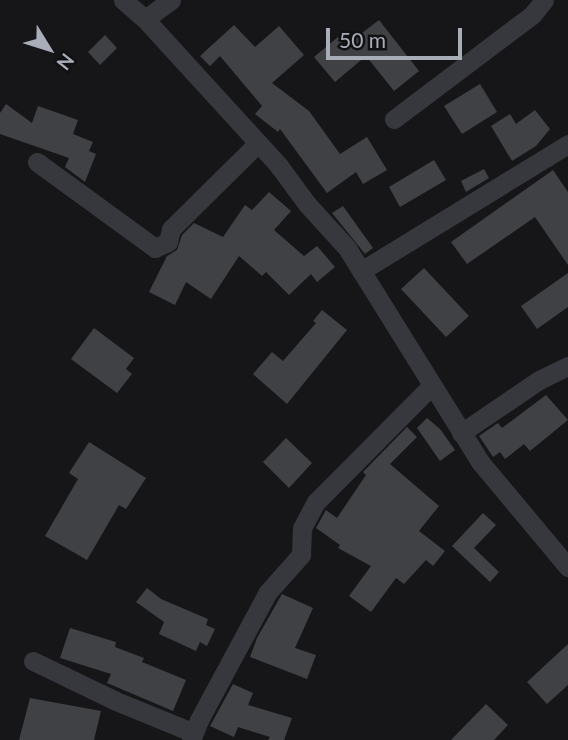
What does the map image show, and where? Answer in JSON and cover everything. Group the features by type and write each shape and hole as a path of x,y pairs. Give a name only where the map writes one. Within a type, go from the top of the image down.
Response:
{"street":[{"path":"122,0 145,19 258,143 346,248 481,463 568,567"},
{"path":"145,19 171,0"},
{"path":"394,119 532,15 544,0"},
{"path":"37,162 155,248 168,243 171,229 258,143"},
{"path":"361,271 568,144"},
{"path":"461,433 539,380 568,366"},
{"path":"33,661 193,736 268,592 301,555 302,528 317,502 431,386"}],"building":[{"path":"379,20 419,71 394,91 366,56 335,82 314,57 338,37 345,46"},
{"path":"234,25 255,47 279,26 304,55 272,83 309,111 340,154 367,137 387,170 363,184 356,172 327,193 280,129 278,132 255,114 262,106 220,56 210,66 200,56"},
{"path":"105,35 117,48 100,65 88,52"},
{"path":"480,84 497,112 462,134 444,106"},
{"path":"6,104 32,123 38,106 78,120 73,134 93,142 89,151 96,154 85,182 65,167 69,158 0,134 0,113"},
{"path":"535,110 550,129 536,146 512,161 491,126 510,114 516,124"},
{"path":"434,160 446,180 400,207 389,187"},
{"path":"484,169 489,178 466,192 461,181"},
{"path":"553,170 568,192 568,265 535,217 467,264 451,242"},
{"path":"269,192 291,211 274,230 304,256 317,246 335,267 317,282 311,274 289,295 266,272 262,276 239,256 211,299 186,282 175,305 149,292 167,256 177,250 182,235 194,223 223,237 245,205 252,210"},
{"path":"343,206 373,248 365,254 332,213"},
{"path":"424,268 469,316 446,337 401,289"},
{"path":"568,273 568,307 537,329 521,306"},
{"path":"322,310 347,330 287,404 253,374 272,352 283,361 316,323 313,321"},
{"path":"94,328 134,358 126,369 132,374 117,393 71,359"},
{"path":"546,395 568,420 530,451 524,444 505,459 500,452 493,457 479,436 498,423 502,428"},
{"path":"427,418 440,429 455,450 440,461 417,428"},
{"path":"407,427 417,437 390,464 439,506 419,531 445,551 433,566 426,560 404,584 396,578 371,612 349,596 371,566 338,548 340,545 316,528 326,510 337,518 366,475 363,472"},
{"path":"286,438 312,463 289,488 263,462"},
{"path":"89,442 146,478 126,509 119,505 87,560 45,536 78,479 69,473"},
{"path":"483,513 496,525 474,548 499,572 490,582 452,546"},
{"path":"147,588 161,599 208,619 206,625 215,629 207,646 200,642 196,651 159,634 164,622 136,602"},
{"path":"282,594 313,608 295,648 316,655 307,679 250,657 257,638"},
{"path":"70,628 116,642 115,647 144,658 142,662 186,680 173,711 107,683 111,674 60,658"},
{"path":"568,644 568,685 547,704 527,682"},
{"path":"233,684 253,693 248,705 292,718 284,740 268,740 270,737 238,727 234,737 210,726"},
{"path":"30,698 101,711 94,740 19,740"},
{"path":"486,704 508,725 494,740 451,740"}]}
